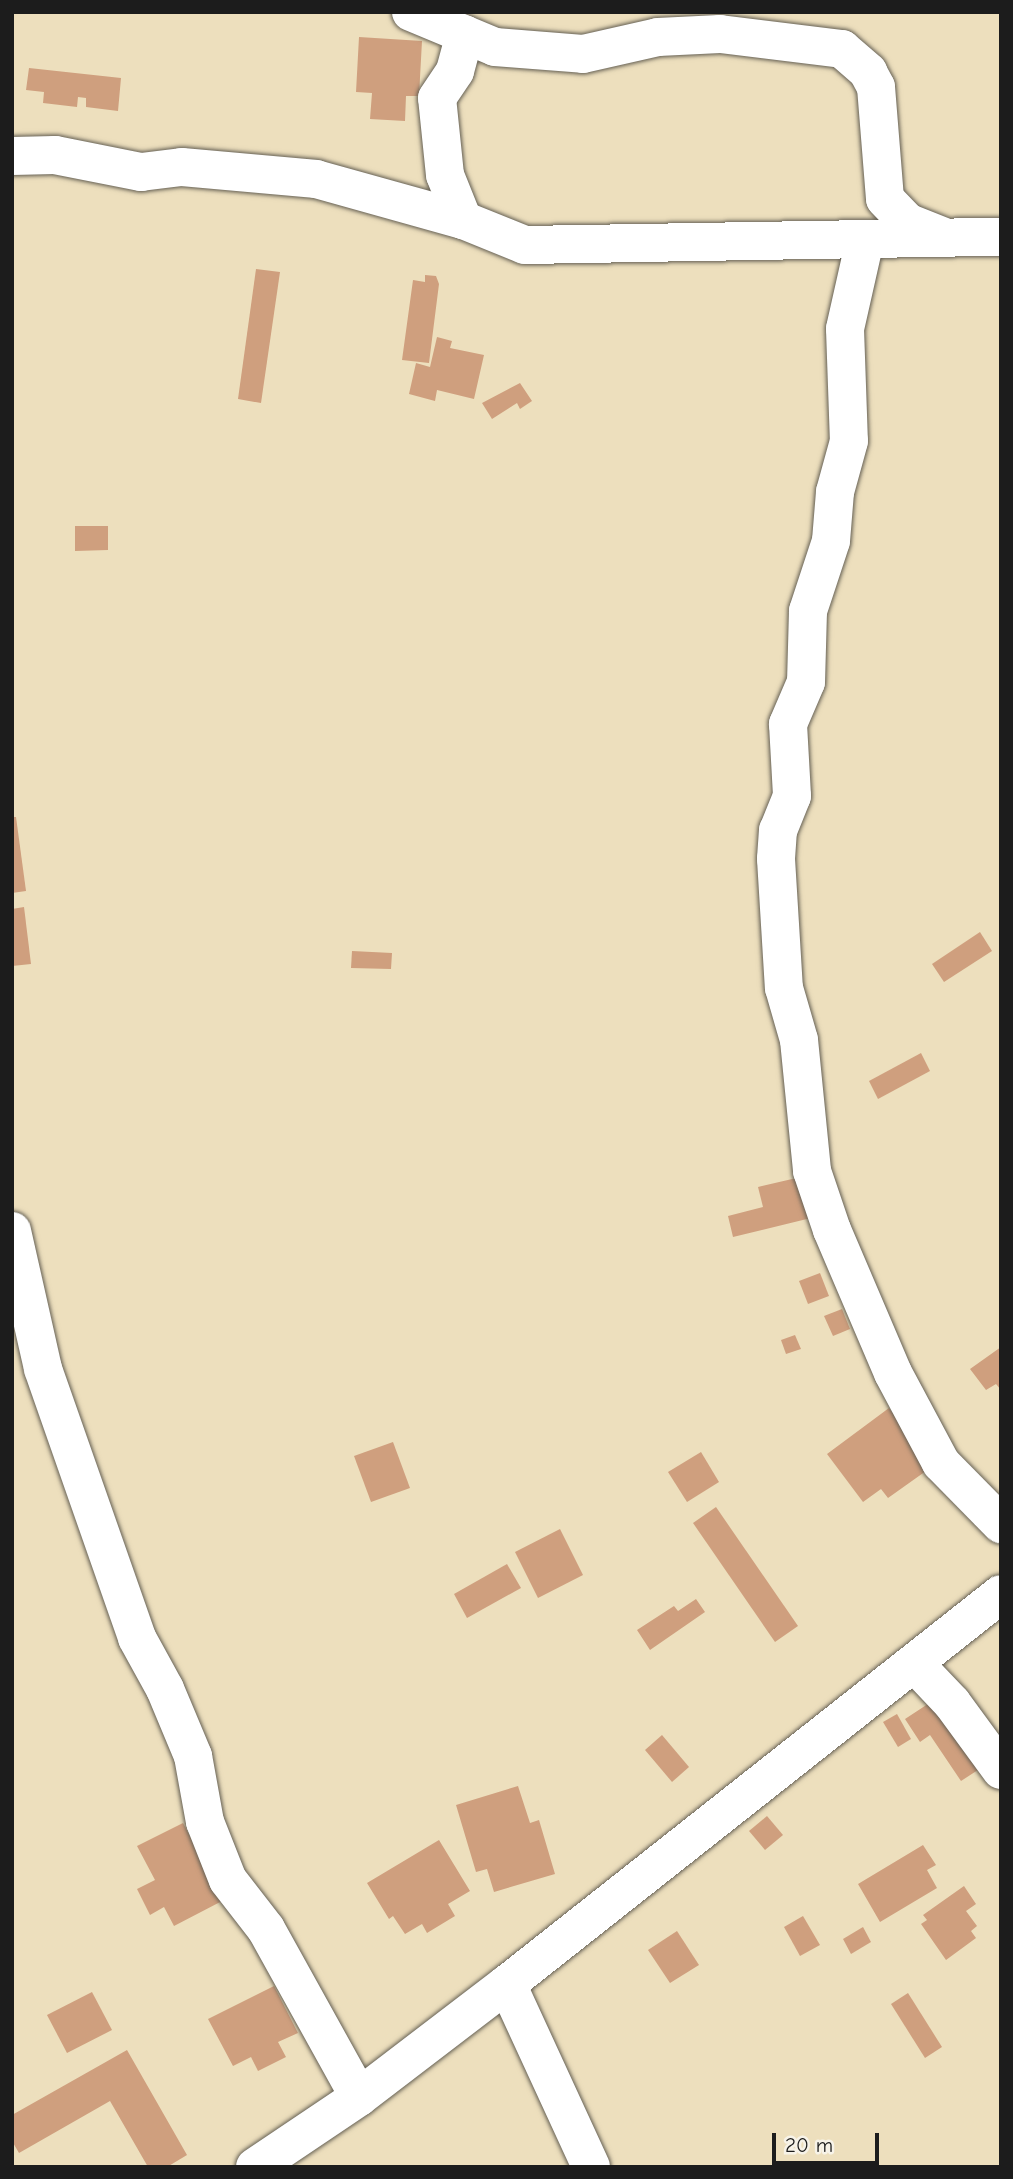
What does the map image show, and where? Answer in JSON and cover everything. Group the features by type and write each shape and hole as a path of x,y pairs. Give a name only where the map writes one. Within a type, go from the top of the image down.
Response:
{"street":[{"path":"411,12 495,47 583,54 658,37 720,34 842,49 867,72 876,87 885,199 858,240 845,329 849,441 835,492 831,541 808,611 806,682 788,724 792,796 778,830 776,859 784,988 799,1040 812,1171 832,1230 893,1373 941,1463 1001,1524"},
{"path":"463,220 445,175 437,98 455,71 465,34"},
{"path":"12,156 55,155 141,172 182,167 316,178 463,220 525,245 1001,237"},
{"path":"885,199 907,222 944,237"},
{"path":"12,1231 43,1369 137,1638 165,1689 192,1756 205,1822 228,1880 266,1930 359,2097"},
{"path":"255,2167 359,2097 507,1984 1001,1594"},
{"path":"914,1663 952,1703 1001,1770"},
{"path":"507,1984 591,2167"}],"building":[{"path":"359,37 422,41 419,96 406,96 405,121 370,119 372,93 356,92"},
{"path":"29,68 121,78 118,111 86,107 86,98 78,97 77,107 43,103 44,92 26,90"},
{"path":"256,269 280,272 261,403 238,399"},
{"path":"425,275 436,276 439,284 429,363 402,360 413,280 425,282"},
{"path":"437,337 452,341 450,348 484,355 474,399 437,390 435,401 409,394 416,363 430,367"},
{"path":"520,383 532,401 520,409 517,403 492,419 482,403"},
{"path":"75,526 108,526 108,550 75,551"},
{"path":"12,817 16,817 26,891 12,893"},
{"path":"24,907 31,964 12,966 12,909"},
{"path":"980,932 992,951 944,982 932,964"},
{"path":"352,951 392,953 391,969 351,968"},
{"path":"921,1053 930,1071 878,1099 869,1081"},
{"path":"805,1176 815,1217 733,1237 728,1216 763,1207 758,1187"},
{"path":"820,1273 829,1296 808,1304 799,1281"},
{"path":"842,1309 850,1329 833,1336 824,1316"},
{"path":"795,1335 801,1349 786,1354 781,1340"},
{"path":"1001,1347 1001,1390 996,1384 986,1390 970,1369"},
{"path":"889,1408 928,1459 926,1471 888,1498 881,1489 863,1502 827,1454"},
{"path":"393,1442 410,1488 371,1502 354,1456"},
{"path":"701,1452 719,1482 687,1502 668,1472"},
{"path":"716,1507 798,1626 775,1642 693,1523"},
{"path":"560,1529 583,1575 538,1598 515,1552"},
{"path":"507,1564 521,1588 467,1618 454,1594"},
{"path":"696,1599 705,1612 650,1650 637,1630 674,1606 678,1611"},
{"path":"934,1700 981,1768 961,1781 930,1735 920,1742 905,1719"},
{"path":"897,1714 911,1739 898,1747 883,1722"},
{"path":"662,1735 689,1767 672,1782 645,1750"},
{"path":"518,1786 530,1823 539,1820 555,1874 494,1892 487,1869 476,1872 456,1805"},
{"path":"767,1816 783,1835 765,1850 749,1831"},
{"path":"183,1823 224,1900 174,1926 164,1907 150,1915 137,1889 155,1880 137,1846"},
{"path":"439,1840 470,1891 448,1904 455,1916 427,1933 422,1924 405,1934 393,1916 389,1919 367,1883"},
{"path":"923,1845 936,1865 927,1870 937,1888 880,1922 858,1884"},
{"path":"964,1886 976,1904 966,1911 977,1926 971,1931 976,1938 946,1960 921,1924 927,1920 923,1915"},
{"path":"803,1916 820,1945 800,1956 784,1927"},
{"path":"863,1927 871,1942 851,1954 843,1939"},
{"path":"677,1931 699,1965 670,1983 648,1950"},
{"path":"274,1986 298,2033 278,2042 286,2057 258,2071 251,2057 233,2066 208,2019"},
{"path":"92,1992 112,2030 67,2053 47,2015"},
{"path":"908,1993 942,2047 925,2058 891,2004"},
{"path":"127,2050 187,2155 167,2167 148,2167 110,2101 19,2153 12,2141 12,2115"}]}
